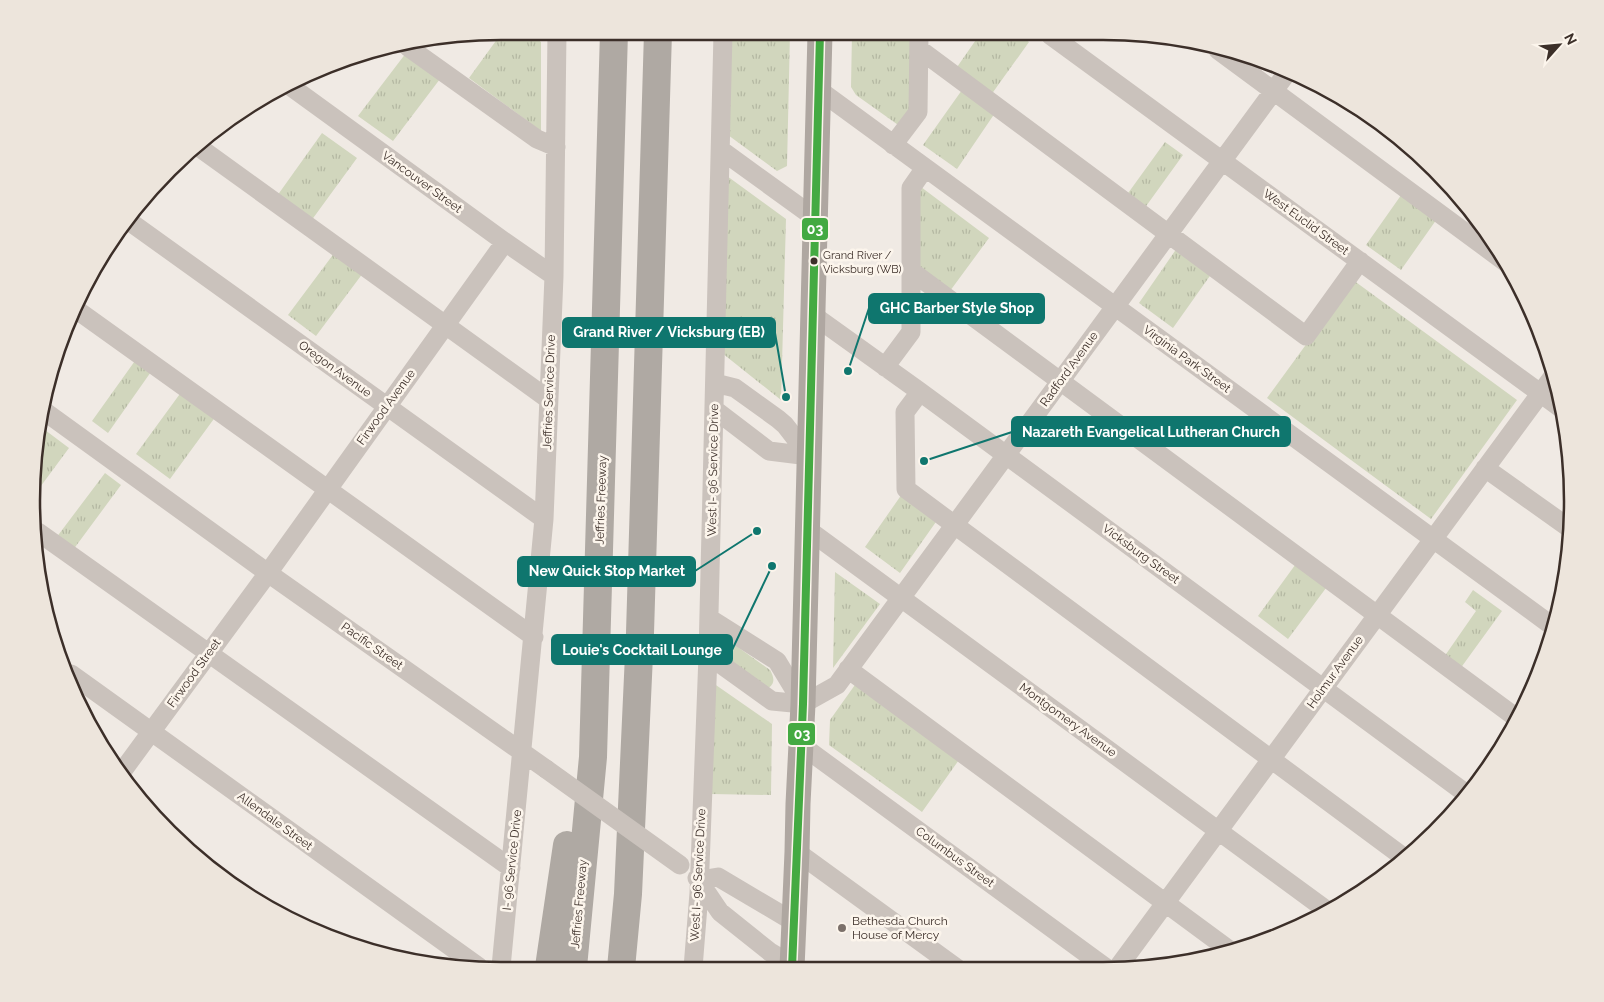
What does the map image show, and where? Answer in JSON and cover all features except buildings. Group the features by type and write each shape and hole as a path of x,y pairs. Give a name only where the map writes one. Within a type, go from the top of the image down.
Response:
{"highway":[{"name":"Jeffries Freeway","path":"573,962 593,757 614,40"},
{"path":"622,962 628,894 640,633 658,40"},
{"path":"550,962 569,831 595,691"},
{"path":"628,894 636,962"}],"main road":[{"path":"794,962 798,804 803,704 820,40"}],"street":[{"name":"Jeffries Service Drive","path":"522,752 544,519 554,276 557,40"},
{"name":"West I- 96 Service Drive","path":"693,962 700,880 708,655 723,40"},
{"name":"West Euclid Street","path":"1058,40 1553,403"},
{"path":"893,145 918,112 919,42"},
{"path":"919,42 1168,234 1306,336 1360,261"},
{"path":"412,49 537,139 556,146"},
{"path":"1228,58 1489,250"},
{"name":"Radford Avenue","path":"803,704 837,685 1284,77"},
{"name":"Vancouver Street","path":"295,89 504,242 554,276"},
{"name":"Virginia Park Street","path":"819,90 1547,622"},
{"path":"202,150 548,398"},
{"path":"721,150 815,218"},
{"path":"885,366 911,332 911,188 925,168"},
{"name":"Oregon Avenue","path":"133,224 544,519"},
{"name":"Firwood Avenue","path":"268,573 504,242"},
{"path":"911,271 1511,714"},
{"path":"81,312 534,637"},
{"name":"Vicksburg Street","path":"813,315 1462,791"},
{"path":"715,383 735,388 778,419 785,425 809,456"},
{"name":"Holmur Avenue","path":"1122,961 1548,383"},
{"path":"920,392 905,412 906,489 1399,854"},
{"path":"714,409 769,451 809,456"},
{"name":"Pacific Street","path":"48,414 268,573 680,865 700,880 720,912 770,952 786,962"},
{"path":"1485,468 1563,524"},
{"name":"Montgomery Avenue","path":"807,530 1322,906"},
{"path":"41,534 511,868"},
{"name":"Firwood Street","path":"125,767 268,573"},
{"path":"709,618 777,662 803,704"},
{"path":"708,655 772,701 803,704"},
{"path":"848,669 1223,946"},
{"name":"Allendale Street","path":"75,677 471,961"},
{"name":"Columbus Street","path":"801,745 1097,962"},
{"name":"I- 96 Service Drive","path":"502,962 522,752"},
{"path":"798,852 948,962"},
{"path":"700,880 718,877 794,922"}],"green space":[{"path":"496,40 538,40 541,42 541,131 469,78"},
{"path":"730,40 790,40 787,166 777,171 728,135"},
{"path":"852,40 913,40 910,112 901,127 856,95 851,87"},
{"path":"976,40 1026,40 1029,42 991,95 955,70"},
{"path":"406,53 440,79 393,141 358,116"},
{"path":"962,90 995,113 957,169 923,145"},
{"path":"322,133 357,158 311,221 277,196"},
{"path":"1165,142 1183,155 1144,209 1126,196"},
{"path":"727,176 786,219 781,400 722,353"},
{"path":"921,187 989,238 950,291 915,265 915,195"},
{"path":"1404,191 1439,216 1401,270 1366,245"},
{"path":"1177,248 1212,273 1173,328 1139,303"},
{"path":"335,252 363,273 316,336 288,315"},
{"path":"1353,280 1517,400 1431,519 1267,398"},
{"path":"137,358 153,369 108,433 92,421"},
{"path":"182,391 216,416 170,479 136,454"},
{"path":"46,431 69,448 40,487"},
{"path":"105,473 121,485 73,550 56,538"},
{"path":"902,494 938,519 900,573 865,547"},
{"path":"1298,561 1329,584 1288,639 1258,616"},
{"path":"835,572 880,604 833,668"},
{"path":"1473,590 1502,611 1460,669 1444,657 1476,611 1465,602"},
{"path":"732,643 770,670 773,680 770,687 767,689 720,655 720,647"},
{"path":"857,682 961,757 922,812 829,745 830,720"},
{"path":"713,683 772,724 771,795 711,794"}],"transit line":[{"name":"03","path":"792,962 803,704 820,40"}],"place":[{"name":"Grand River / Vicksburg (WB)","path":"814,261"},
{"name":"GHC Barber Style Shop","path":"848,371"},
{"name":"Grand River / Vicksburg (EB)","path":"786,397"},
{"name":"Nazareth Evangelical Lutheran Church","path":"924,461"},
{"name":"New Quick Stop Market","path":"757,531"},
{"name":"Louie's Cocktail Lounge","path":"772,566"},
{"name":"Bethesda Church House of Mercy","path":"842,928"}]}
